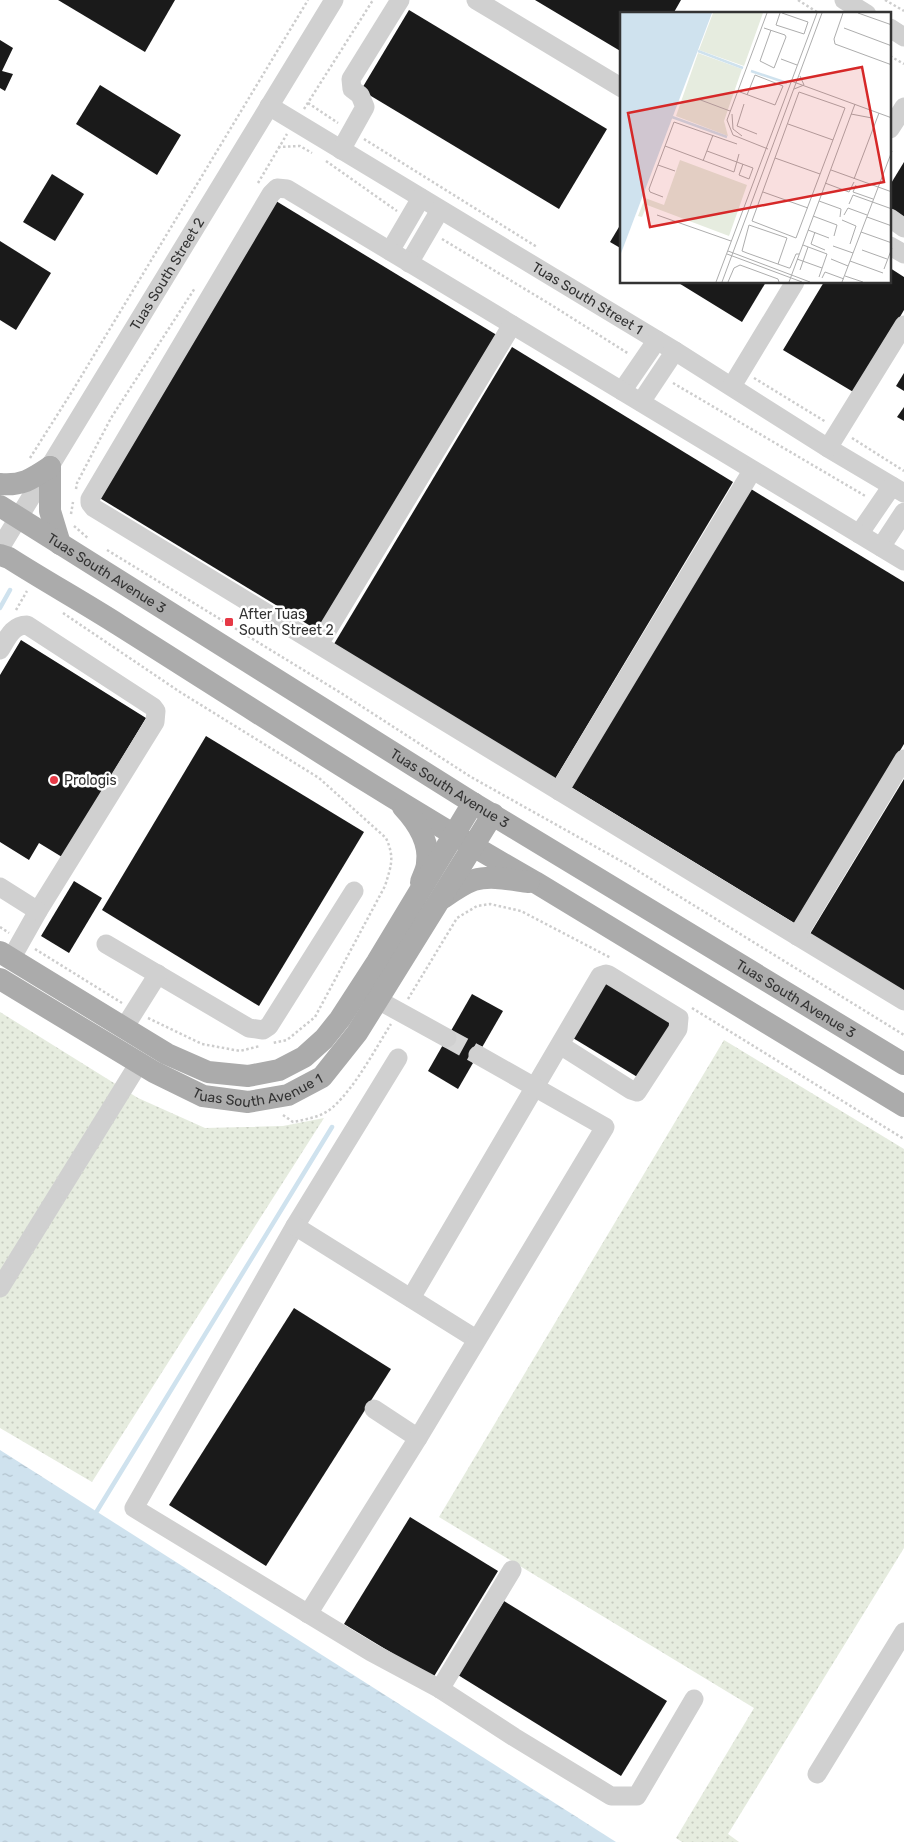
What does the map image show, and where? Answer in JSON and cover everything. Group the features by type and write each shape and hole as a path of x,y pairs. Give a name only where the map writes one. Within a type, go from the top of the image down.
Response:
{"main road":[{"path":"0,484 13,485 23,483 50,467"},
{"path":"50,467 50,507 60,544"},
{"name":"Tuas South Avenue 3","path":"9,512 483,808 904,1064"},
{"path":"0,555 117,624 464,841 537,883 904,1106"},
{"path":"392,796 410,814 425,839 427,863 415,899"},
{"name":"Tuas South Avenue 1","path":"0,979 139,1063 203,1096 248,1102 288,1095 322,1077 357,1033 440,900 464,841 483,808"},
{"name":"Tuas South Avenue 1","path":"11,950 129,1019 167,1054 208,1072 248,1076 279,1070 304,1057 324,1039 340,1019 415,899 464,841"},
{"path":"440,900 475,880 488,878 537,883"}],"street":[{"name":"Tuas South Street 2","path":"0,548 9,512 50,467 334,0"},
{"path":"341,150 365,107 360,95 352,89 351,79 400,0"},
{"path":"476,0 620,87"},
{"path":"844,0 864,12"},
{"path":"892,29 904,37"},
{"name":"Tuas South Street 1","path":"269,106 675,351 736,378 828,448 898,490"},
{"path":"892,127 904,107"},
{"path":"904,561 287,189 277,188 271,194 90,499 94,508 904,1001"},
{"path":"390,251 421,198"},
{"path":"409,263 440,210"},
{"path":"892,219 904,228"},
{"path":"892,247 904,254"},
{"path":"736,378 794,284"},
{"path":"319,644 512,325"},
{"path":"828,448 904,325"},
{"path":"622,391 657,340"},
{"path":"641,402 675,351"},
{"path":"559,791 752,471"},
{"path":"859,534 880,504 898,490"},
{"path":"881,547 904,512"},
{"path":"0,650 11,632 17,627 27,625 153,706 156,712 155,722 38,911 11,950"},
{"path":"797,936 904,759"},
{"path":"0,887 38,911"},
{"path":"106,944 249,1028 263,1030 269,1026 354,891"},
{"path":"129,1019 158,974"},
{"path":"411,1298 600,976 609,976 679,1018 680,1022 678,1029 637,1092 560,1045"},
{"path":"378,1000 446,1038"},
{"path":"308,1614 418,1438 605,1127 478,1055"},
{"path":"398,1058 295,1226 134,1508 370,1652 440,1689 611,1796 637,1796 694,1700"},
{"path":"0,1288 139,1063"},
{"path":"295,1226 476,1339"},
{"path":"374,1408 418,1438"},
{"path":"440,1689 512,1570"},
{"path":"818,1774 904,1632"}],"path":[{"path":"26,464 308,0"},
{"path":"798,0 817,12"},
{"path":"885,0 904,11"},
{"path":"892,57 904,64"},
{"path":"308,103 351,132 544,251"},
{"path":"278,147 300,146 318,156"},
{"path":"325,160 409,219"},
{"path":"428,230 642,362"},
{"path":"659,374 880,504"},
{"path":"736,378 839,430 904,470"},
{"path":"70,512 74,526 97,544"},
{"path":"105,549 341,693 471,776 630,866 904,1035"},
{"path":"21,587 34,595"},
{"path":"0,927 11,950 129,1019 202,1044 240,1051 287,1040 314,1018 385,886 392,864 392,852 386,838 319,778 180,692 61,612"}],"shaded area":[{"path":"0,1012 138,1098 205,1128 283,1126 324,1118 92,1482 0,1428"},
{"path":"724,1040 904,1149 904,1548 728,1834 739,1842 682,1842 676,1838 754,1708 439,1517"}],"water":[{"path":"0,1450 616,1842 0,1842"}],"building":[{"path":"58,0 175,0 145,52"},
{"path":"535,0 681,0 674,12 620,12 620,51"},
{"path":"409,10 607,129 559,209 361,90"},
{"path":"0,40 13,48 2,71 13,74 5,91 0,88"},
{"path":"100,85 181,135 157,175 76,124"},
{"path":"904,162 904,222 892,215 892,182"},
{"path":"52,174 84,194 55,241 23,222"},
{"path":"276,201 500,337 322,633 98,497"},
{"path":"620,225 620,248 610,242"},
{"path":"0,241 51,273 16,330 0,320"},
{"path":"892,269 904,277 904,310 855,393 783,350 823,284 892,284"},
{"path":"680,284 765,284 742,322"},
{"path":"512,347 733,482 555,779 334,644"},
{"path":"904,373 904,391 896,386"},
{"path":"904,407 904,421 897,417"},
{"path":"751,489 904,582 904,744 796,924 571,787"},
{"name":"Prologis","path":"21,640 146,718 62,857 39,843 29,860 0,842 0,675"},
{"path":"206,736 364,832 259,1006 102,910"},
{"path":"904,779 904,992 810,934"},
{"path":"74,881 102,898 69,953 41,936"},
{"path":"602,979 673,1021 639,1078 568,1035"},
{"path":"472,994 503,1011 458,1089 428,1071"},
{"path":"294,1308 391,1369 266,1566 169,1505"},
{"path":"410,1517 498,1571 433,1678 344,1624"},
{"path":"504,1601 667,1701 621,1776 458,1675"}],"waterway":[{"path":"0,608 10,590"},
{"path":"97,1511 332,1127"}],"tunnel":[{"path":"447,1038 478,1055"}],"place":[{"name":"After Tuas South Street 2","path":"229,622"},
{"name":"Prologis","path":"54,780"}]}
